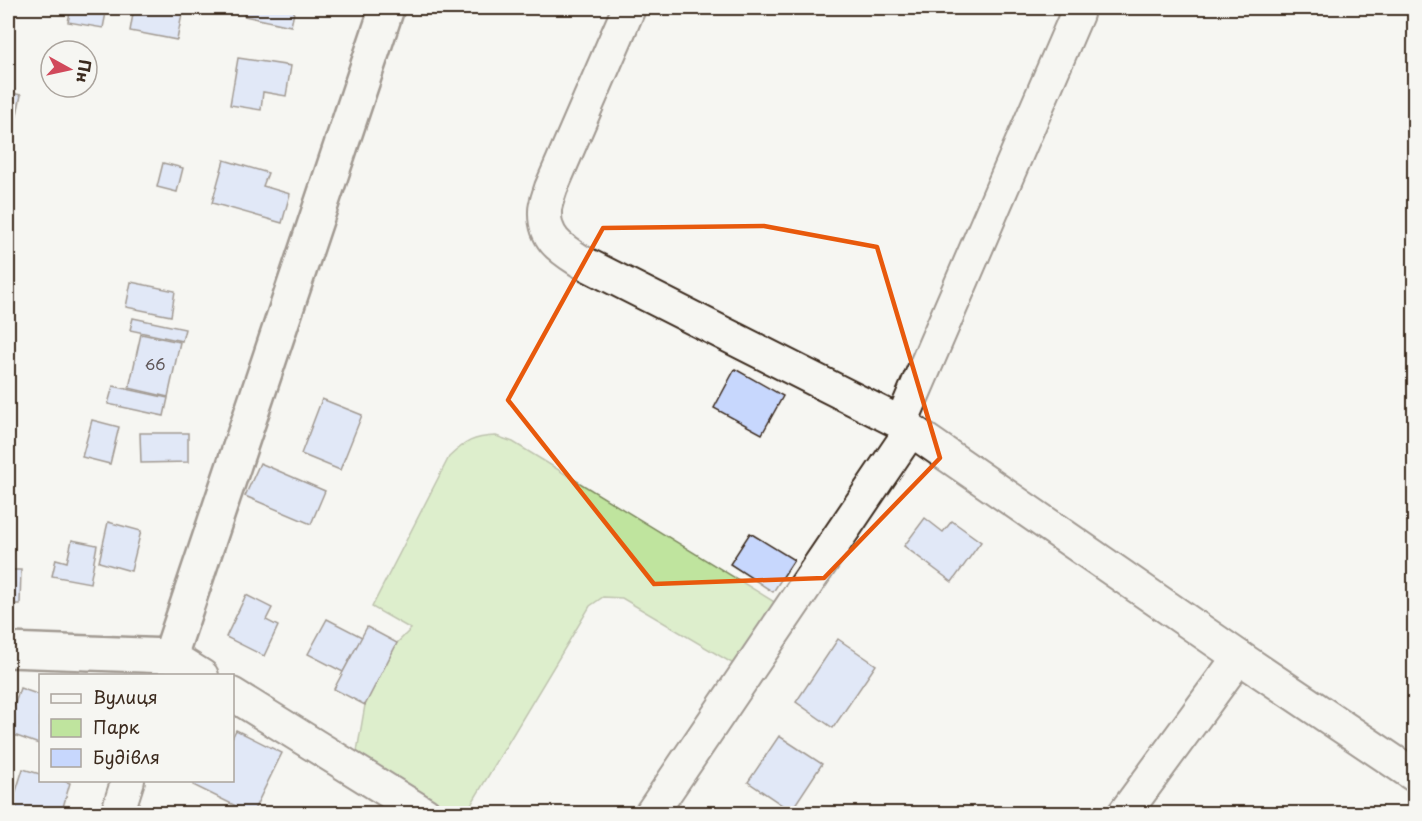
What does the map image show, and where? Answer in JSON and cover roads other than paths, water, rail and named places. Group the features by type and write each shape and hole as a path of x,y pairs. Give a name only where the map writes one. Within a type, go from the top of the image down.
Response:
{"street":[{"path":"167,666 387,8"},
{"path":"629,8 551,188 545,211 548,232 560,248 580,261 906,427 1414,775"},
{"path":"651,813 906,427 1077,14 1077,8"},
{"path":"8,650 167,666 198,674"},
{"path":"1124,813 1239,657"},
{"path":"234,695 425,813"},
{"path":"117,813 127,782"}]}
